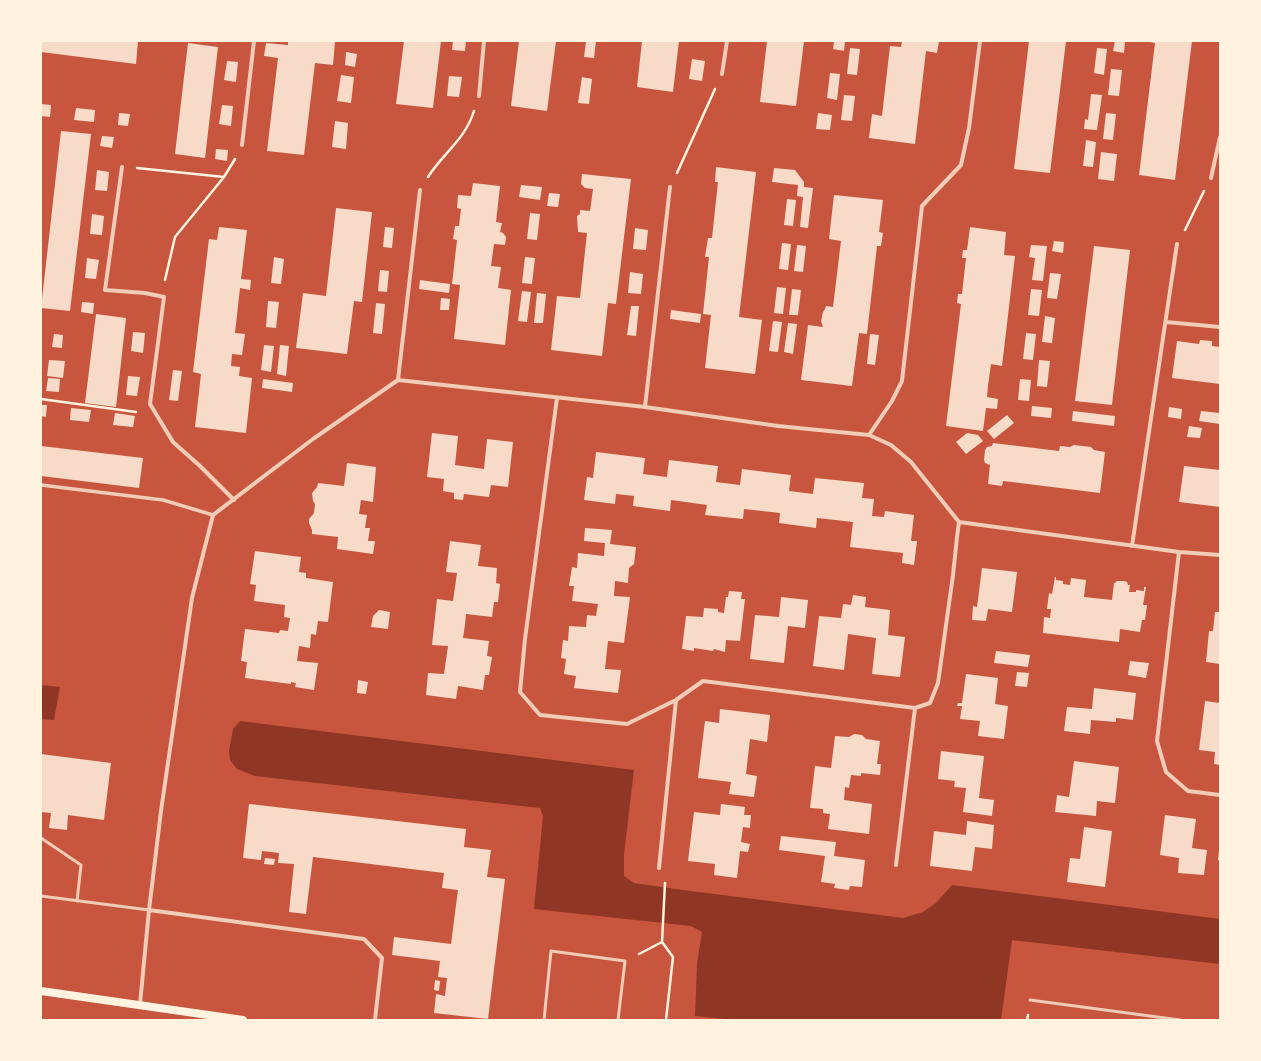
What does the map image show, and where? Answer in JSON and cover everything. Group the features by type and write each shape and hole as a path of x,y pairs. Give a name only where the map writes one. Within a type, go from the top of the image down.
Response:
{"main road":[{"path":"41,991 140,1004 243,1020"}],"street":[{"path":"242,145 254,41"},
{"path":"478,96 484,41"},
{"path":"722,74 727,41"},
{"path":"869,435 892,401 902,381 922,206 961,165 968,128 980,41"},
{"path":"1211,178 1220,137"},
{"path":"122,167 106,290 145,293 164,297 150,404 173,442 200,466 234,500"},
{"path":"645,407 670,187"},
{"path":"398,380 420,190"},
{"path":"1132,546 1177,244"},
{"path":"1166,322 1220,327"},
{"path":"140,1004 160,811 192,598 213,515 313,439 398,380 645,407 778,426 869,435 891,445 911,462 959,522 1179,552 1220,555"},
{"path":"557,398 525,639 520,692 540,715 627,724 676,700 703,681 915,708 930,703 938,683 954,575 956,537 959,522"},
{"path":"41,485 163,500 213,515"},
{"path":"1179,552 1157,741 1166,772 1188,791 1220,794"},
{"path":"659,868 676,700"},
{"path":"896,865 915,708"},
{"path":"149,910 364,939 382,958 375,1020"}],"lane":[{"path":"41,838 81,865 77,901"},
{"path":"41,896 149,910"},
{"path":"544,1020 551,951 625,961 618,1020"},
{"path":"1030,1000 1180,1020"}],"path":[{"path":"670,187 722,74"},
{"path":"420,190 432,171 456,144 470,122 478,96"},
{"path":"164,297 165,281 175,237 224,177 242,145"},
{"path":"122,167 224,177"},
{"path":"1177,244 1211,178"},
{"path":"41,399 156,415"},
{"path":"665,884 662,942 673,957 666,1020"},
{"path":"625,961 662,942"}],"shaded area":[{"path":"41,685 60,687 54,720 41,719"},
{"path":"240,721 634,770 624,854 624,876 634,883 903,918 923,912 936,903 952,885 1220,919 1220,964 1012,940 1001,1020 734,1020 695,1016 697,964 702,932 691,926 534,909 543,816 540,808 255,776 237,769 230,760 229,751 233,729"}],"building":[{"path":"41,41 138,41 136,64 41,52"},
{"path":"288,41 335,41 333,65 315,63 304,155 267,151 278,58 264,56 266,43 288,45"},
{"path":"404,41 441,41 433,108 396,104"},
{"path":"453,41 466,41 465,51 452,50"},
{"path":"519,41 556,41 547,111 511,106"},
{"path":"586,41 596,41 594,58 584,57"},
{"path":"642,41 679,41 673,92 637,87"},
{"path":"767,41 804,41 796,106 760,102"},
{"path":"834,41 845,41 844,51 833,49"},
{"path":"902,41 939,41 937,53 926,51 915,144 869,138 872,114 882,116 890,46 901,47"},
{"path":"1029,41 1066,41 1050,173 1014,169"},
{"path":"1115,41 1125,41 1124,53 1113,51"},
{"path":"1145,41 1192,41 1175,180 1139,175 1155,43"},
{"path":"188,43 218,47 205,158 175,154"},
{"path":"850,48 860,49 857,75 847,74"},
{"path":"1097,48 1107,49 1104,75 1094,73"},
{"path":"346,52 357,54 355,67 345,65"},
{"path":"692,59 705,61 702,81 689,79"},
{"path":"227,61 238,62 236,82 224,80"},
{"path":"1111,69 1122,70 1119,96 1108,95"},
{"path":"830,73 840,74 837,100 827,98"},
{"path":"341,75 354,77 351,103 337,101"},
{"path":"449,76 462,77 459,97 447,96"},
{"path":"582,77 592,79 589,104 578,103"},
{"path":"1091,94 1102,95 1097,130 1084,129 1085,119 1088,120"},
{"path":"844,95 855,96 852,121 841,120"},
{"path":"41,104 51,105 50,117 41,116"},
{"path":"222,105 233,106 231,126 219,124"},
{"path":"76,108 95,110 94,122 74,120"},
{"path":"119,113 130,114 128,126 118,125"},
{"path":"818,113 832,115 830,130 816,129"},
{"path":"1106,113 1116,114 1113,140 1103,139"},
{"path":"335,121 348,123 346,149 332,147"},
{"path":"61,131 91,134 70,311 41,308"},
{"path":"102,136 114,137 112,148 100,146"},
{"path":"1086,140 1096,142 1093,167 1083,166"},
{"path":"216,149 228,150 227,161 215,159"},
{"path":"1101,152 1117,154 1114,181 1098,179"},
{"path":"716,167 756,172 739,317 762,320 755,374 705,368 711,315 703,314 709,257 705,257 708,238 712,238 718,182 715,182"},
{"path":"774,168 795,170 804,182 804,187 813,188 808,228 800,227 803,197 797,196 798,185 772,182"},
{"path":"97,170 109,172 107,191 95,190"},
{"path":"582,174 631,179 616,304 608,303 602,356 551,350 557,296 580,298 587,233 578,232 577,216 580,214 580,210 590,211 593,189 585,188 581,184"},
{"path":"473,183 500,186 496,222 502,223 500,232 506,237 505,245 494,244 491,266 501,267 498,288 511,290 505,345 454,339 460,285 452,284 457,240 453,239 455,226 459,226 461,209 457,208 458,195 471,196"},
{"path":"521,185 542,187 540,200 519,197"},
{"path":"549,193 560,194 558,207 547,206"},
{"path":"834,195 883,200 879,232 883,233 881,246 877,246 867,334 859,333 852,386 801,380 808,325 823,327 821,321 826,306 833,307 841,241 829,239"},
{"path":"787,199 796,200 793,226 784,225"},
{"path":"336,208 372,212 362,302 354,301 347,354 296,348 303,293 326,296"},
{"path":"530,213 540,214 537,240 527,239"},
{"path":"92,214 104,216 102,235 90,234"},
{"path":"219,227 247,230 241,279 251,280 250,290 240,288 235,333 245,334 242,355 232,354 231,366 240,367 239,376 252,378 246,433 195,427 201,374 193,372 209,239 217,240"},
{"path":"385,227 394,228 392,248 383,247"},
{"path":"970,227 1006,232 1004,255 1015,256 1002,366 991,364 988,386 987,397 998,399 997,409 986,408 983,431 946,426 961,304 957,303 958,294 962,294 966,258 962,258 963,250 967,250"},
{"path":"635,228 648,230 646,250 633,249"},
{"path":"1054,241 1064,242 1063,253 1052,251"},
{"path":"782,243 791,244 788,270 779,269"},
{"path":"797,245 806,246 803,272 794,271"},
{"path":"1031,245 1047,246 1043,281 1032,280 1035,258 1029,257"},
{"path":"1094,246 1130,250 1112,405 1075,401"},
{"path":"274,257 284,259 281,284 271,283"},
{"path":"525,257 535,258 532,284 522,283"},
{"path":"87,258 99,260 96,279 85,278"},
{"path":"380,270 389,271 387,292 378,291"},
{"path":"630,272 643,274 641,294 628,293"},
{"path":"1050,273 1061,274 1057,299 1047,298"},
{"path":"420,280 450,284 449,293 419,289"},
{"path":"777,287 786,288 783,314 774,313"},
{"path":"792,289 801,290 798,315 789,315"},
{"path":"1031,289 1042,290 1039,316 1028,315"},
{"path":"522,291 531,292 527,322 518,321"},
{"path":"537,293 546,294 543,323 534,323"},
{"path":"441,298 450,299 449,310 440,310"},
{"path":"268,301 279,302 276,328 266,327"},
{"path":"82,302 94,303 93,314 81,312"},
{"path":"376,303 385,304 382,334 373,333"},
{"path":"631,306 639,306 636,336 627,335"},
{"path":"671,310 701,314 700,323 670,319"},
{"path":"96,314 126,318 116,407 85,403"},
{"path":"1045,316 1055,318 1052,343 1042,342"},
{"path":"773,321 782,322 778,352 769,351"},
{"path":"788,323 797,324 793,354 784,352"},
{"path":"133,332 145,333 143,353 131,351"},
{"path":"1026,333 1036,334 1033,360 1023,359"},
{"path":"54,334 63,335 62,348 52,347"},
{"path":"870,334 879,335 875,365 867,364"},
{"path":"1200,340 1212,341 1212,346 1220,347 1220,384 1172,378 1177,341 1199,344"},
{"path":"264,345 274,346 271,372 261,370"},
{"path":"280,345 289,346 286,376 277,374"},
{"path":"49,360 65,361 63,378 47,376"},
{"path":"1039,360 1050,361 1047,387 1037,386"},
{"path":"173,370 182,371 178,401 169,400"},
{"path":"128,376 140,377 137,396 126,395"},
{"path":"48,378 60,379 59,392 46,391"},
{"path":"263,379 293,383 292,392 262,388"},
{"path":"1020,379 1031,380 1029,401 1018,400"},
{"path":"41,405 47,405 46,417 41,416"},
{"path":"1032,406 1052,408 1051,418 1031,416"},
{"path":"1169,407 1182,409 1181,419 1168,417"},
{"path":"71,408 91,410 89,422 70,420"},
{"path":"1073,411 1115,416 1114,426 1072,421"},
{"path":"1201,411 1220,413 1220,424 1199,421"},
{"path":"115,413 135,416 133,427 113,425"},
{"path":"1007,415 1014,423 994,439 987,431"},
{"path":"1189,426 1202,428 1200,438 1187,437"},
{"path":"432,433 458,436 455,465 484,469 487,439 513,442 508,487 491,485 489,497 464,494 463,500 454,499 454,493 443,491 444,479 427,477"},
{"path":"967,433 978,435 983,441 966,454 956,442"},
{"path":"993,443 1059,451 1060,446 1070,447 1074,445 1091,447 1094,450 1105,452 1100,493 1003,481 1002,486 988,484 990,465 985,463 984,460 985,450 987,447 992,446"},
{"path":"41,446 143,458 139,488 41,476"},
{"path":"596,452 645,458 643,474 667,477 669,460 718,466 716,482 740,485 742,469 791,475 789,491 813,494 815,478 864,483 862,498 874,499 872,516 884,517 885,511 914,515 911,541 917,541 914,565 902,563 903,553 850,547 853,522 817,518 816,528 779,523 780,513 744,509 743,519 705,515 707,505 671,500 670,511 633,506 634,496 616,494 615,504 584,500 587,477 593,478"},
{"path":"347,463 376,467 373,502 361,500 359,514 367,515 365,528 370,528 368,541 375,541 373,554 337,549 338,537 312,534 309,519 314,513 315,504 312,493 317,487 318,483 344,486"},
{"path":"1184,466 1220,470 1220,507 1179,502"},
{"path":"585,528 612,530 610,544 636,547 634,564 629,568 628,583 615,581 614,596 630,597 624,643 608,641 605,669 621,670 618,693 574,688 576,676 564,674 566,659 561,658 563,640 568,641 569,626 586,627 587,615 596,616 598,604 572,601 574,586 569,586 572,567 577,568 578,553 604,556 605,543 584,541"},
{"path":"450,541 481,545 478,566 497,568 496,583 500,584 498,602 494,602 492,617 466,614 463,638 489,641 487,656 492,657 489,675 485,675 483,690 458,686 456,699 426,695 428,673 444,674 448,646 432,645 437,599 453,601 457,573 446,572"},
{"path":"255,551 301,557 299,572 306,573 306,578 333,582 328,622 318,621 316,635 311,634 310,648 299,646 297,661 318,663 314,690 295,687 296,683 291,682 291,684 245,678 247,662 241,661 245,629 279,633 280,630 288,631 290,618 284,617 285,605 254,601 256,585 250,584"},
{"path":"982,568 1017,572 1012,612 988,609 986,621 972,620 973,606 977,607"},
{"path":"1055,577 1056,580 1063,581 1063,584 1070,585 1071,578 1086,580 1084,597 1112,600 1114,583 1117,581 1127,582 1128,585 1130,585 1129,592 1136,592 1136,590 1144,591 1144,587 1146,587 1143,605 1147,605 1145,620 1142,620 1140,632 1120,629 1119,642 1043,633 1044,617 1050,618 1051,609 1047,609 1049,593 1052,594"},
{"path":"729,591 742,592 741,599 745,599 740,641 726,640 725,652 714,649 713,651 694,648 694,651 682,649 686,616 703,617 704,608 718,609 718,612 724,613 726,597 728,597"},
{"path":"853,595 866,597 865,607 890,610 888,635 905,637 900,677 872,674 876,638 848,634 844,670 813,666 819,616 841,618 843,604 851,605"},
{"path":"781,597 808,600 805,628 788,626 784,663 750,659 755,615 779,617"},
{"path":"379,610 390,612 388,629 371,627 373,616"},
{"path":"1215,612 1220,612 1220,664 1206,662 1209,631 1213,631"},
{"path":"996,651 1030,655 1028,667 994,663"},
{"path":"1130,661 1149,663 1146,678 1128,675"},
{"path":"1017,672 1029,673 1027,687 1015,686"},
{"path":"966,674 998,678 995,704 1008,706 1004,739 978,736 980,721 960,719 962,706 957,706 958,703 962,703"},
{"path":"358,680 368,682 366,694 357,693"},
{"path":"1094,688 1136,693 1133,720 1116,718 1116,722 1091,720 1090,734 1064,731 1067,707 1092,709"},
{"path":"1205,701 1220,703 1220,765 1214,764 1215,752 1199,750"},
{"path":"720,709 770,715 767,742 750,739 746,774 757,776 754,797 729,794 731,782 698,778 705,721 719,723"},
{"path":"854,734 862,735 866,739 880,741 877,764 881,764 880,775 861,773 861,776 851,775 849,788 845,787 844,800 872,804 869,834 828,829 830,814 823,813 823,809 810,808 815,766 831,768 835,736 849,737"},
{"path":"941,751 984,756 979,798 994,800 992,816 963,812 966,788 954,787 955,781 938,779"},
{"path":"41,754 111,763 104,820 68,815 67,830 49,828 51,813 41,812"},
{"path":"1074,761 1119,767 1115,803 1097,801 1096,816 1055,812 1057,795 1069,797"},
{"path":"249,804 466,829 464,847 491,850 487,877 505,879 488,1019 434,1013 436,994 445,996 447,978 438,977 440,961 392,955 394,937 451,944 458,890 442,888 444,873 313,857 306,914 289,912 294,864 278,863 279,853 262,851 261,860 243,858"},
{"path":"721,804 745,807 744,815 751,815 750,828 743,827 741,842 750,844 748,852 740,851 737,878 714,875 715,864 688,861 694,812 720,815"},
{"path":"1165,815 1196,819 1192,848 1207,850 1204,875 1178,873 1179,858 1160,855"},
{"path":"967,821 994,825 992,849 975,847 972,871 930,866 934,831 966,835"},
{"path":"1084,827 1112,831 1105,887 1067,882 1070,858 1080,859"},
{"path":"781,836 836,842 834,856 865,860 862,887 850,886 849,890 834,888 835,884 821,882 825,856 779,850"},
{"path":"1220,850 1220,861 1218,860"},
{"path":"265,858 275,859 274,865 264,864"},
{"path":"435,980 440,981 439,991 434,990"}]}
